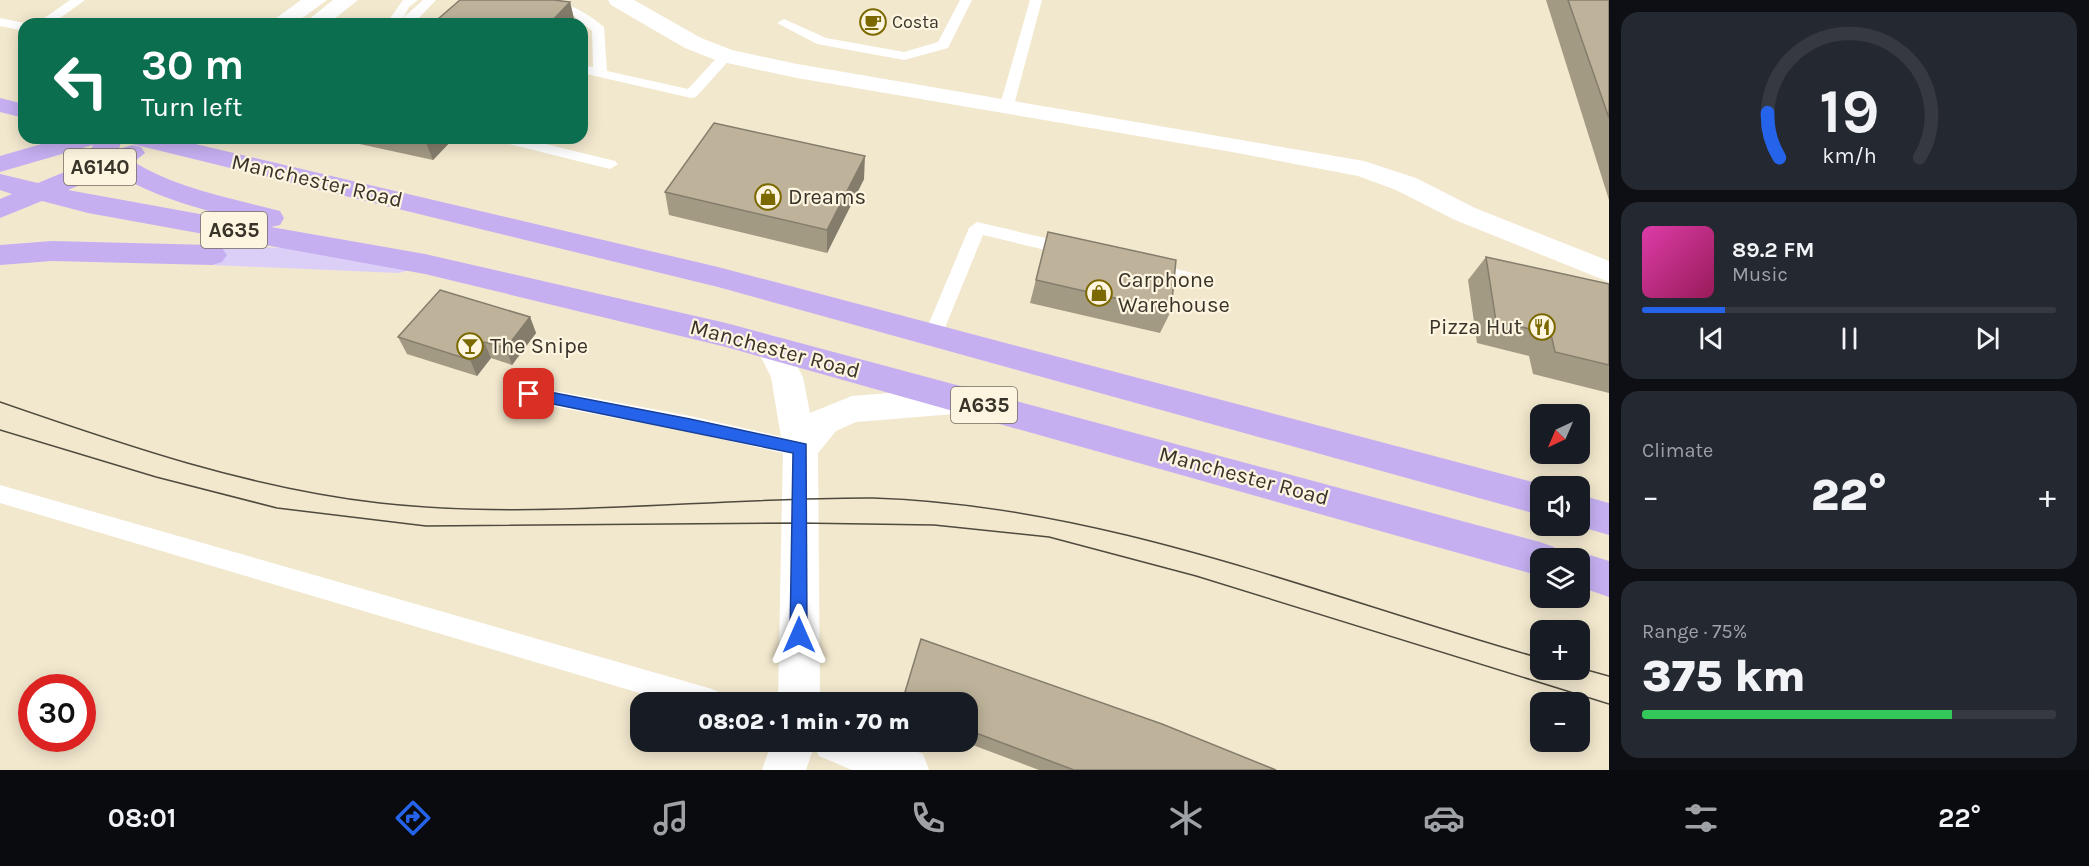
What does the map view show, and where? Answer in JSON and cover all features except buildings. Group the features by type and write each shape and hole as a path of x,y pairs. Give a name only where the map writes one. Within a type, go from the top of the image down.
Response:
{"highway":[{"path":"0,105 18,110"},
{"name":"A6140","path":"0,164 69,144"},
{"name":"A6140","path":"0,209 45,192 111,150 136,144"},
{"name":"Manchester Road","path":"169,144 718,277 1530,498"},
{"path":"111,150 155,183 424,264"},
{"name":"Manchester Road","path":"0,182 88,204 424,264 772,347 1530,556"},
{"path":"0,255 52,251 212,255"},
{"path":"1590,514 1609,519"},
{"path":"1590,573 1609,579"}],"main road":[{"path":"212,255 424,264"}],"street":[{"path":"288,18 316,0"},
{"path":"322,18 347,0"},
{"path":"619,0 693,43 726,56 1364,170 1407,184 1465,214 1609,272"},
{"path":"772,347 787,377 800,449 799,692"},
{"path":"800,449 824,421 852,409 966,400"},
{"path":"784,770 790,752"},
{"path":"862,752 907,770"}],"lane":[{"path":"52,18 79,0"},
{"path":"396,18 404,4 412,0"},
{"path":"411,18 430,0"},
{"path":"784,23 822,41 904,56 943,45 966,0"},
{"path":"1007,105 1036,0"},
{"path":"528,3 578,12 585,18"},
{"path":"588,21 599,30 600,72"},
{"path":"0,22 18,26"},
{"path":"588,70 691,94 726,56"},
{"path":"527,144 610,164"},
{"path":"933,335 977,228 1089,254"},
{"path":"1135,265 1191,278"},
{"path":"529,394 690,424 800,449"},
{"path":"0,494 678,692"}],"tram line":[{"path":"0,402 140,449 235,476 331,496 380,503 503,510 873,498 959,504 1043,517 1127,535 1211,557 1530,655"},
{"path":"0,430 156,477 277,508 426,526 798,523 934,525 1049,537 1196,576 1609,704"},
{"path":"1590,671 1609,676"}],"place":[{"name":"Costa","path":"873,22"},
{"name":"Dreams","path":"768,197"},
{"name":"Carphone Warehouse","path":"1099,293"},
{"name":"Pizza Hut","path":"1542,327"},
{"name":"The Snipe","path":"470,346"}],"route":[{"path":"529,394 690,424 800,449 799,635"}]}
